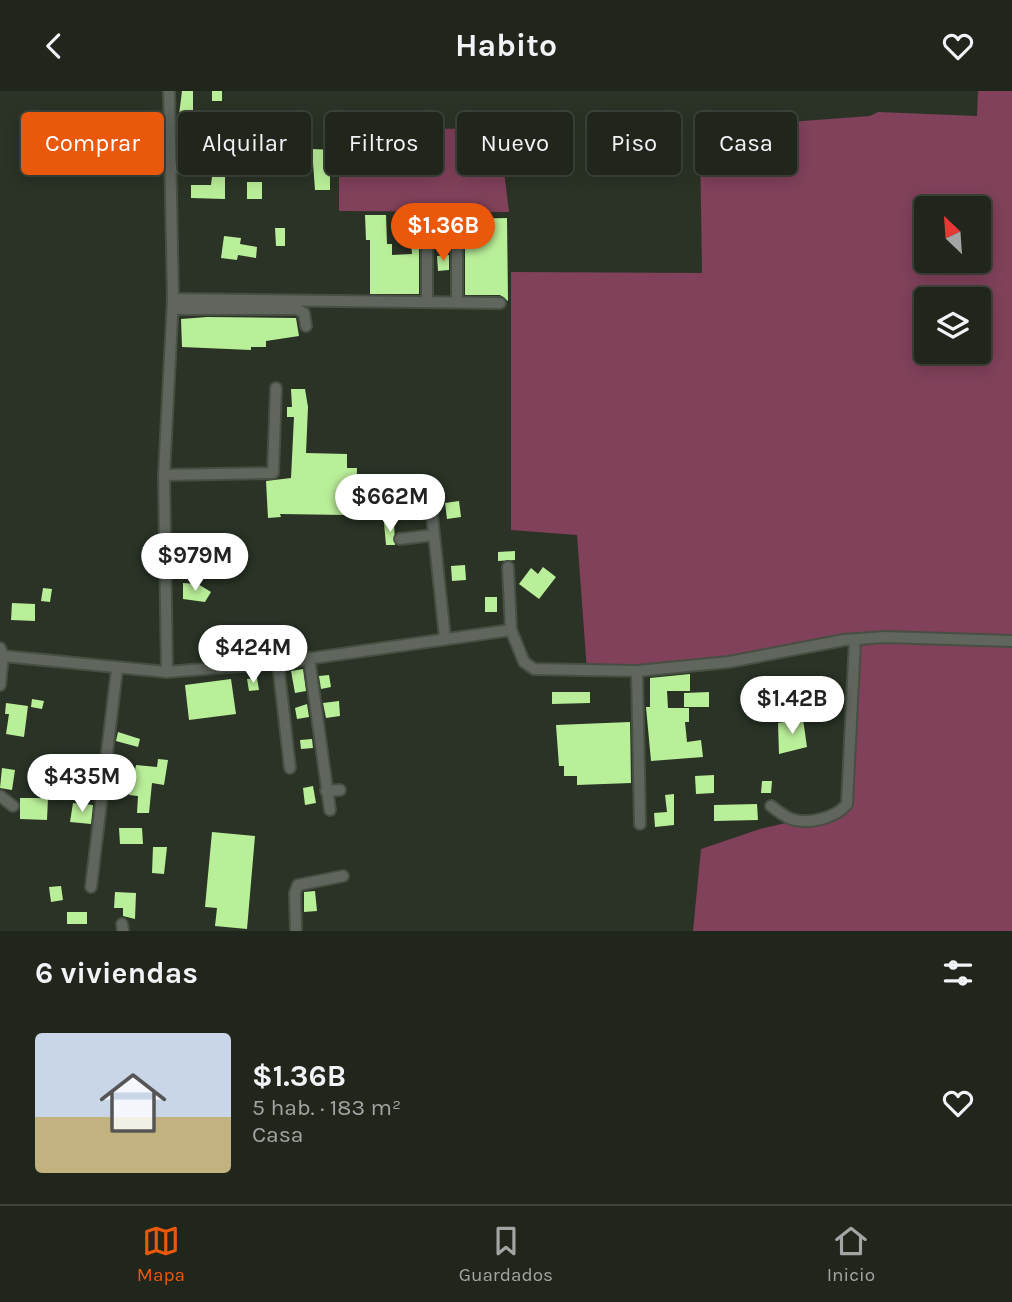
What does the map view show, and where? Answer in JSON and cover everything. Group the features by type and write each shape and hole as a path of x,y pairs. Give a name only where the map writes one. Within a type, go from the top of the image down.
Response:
{"street":[{"path":"167,672 164,475 173,304 169,91"},
{"path":"171,168 178,168"},
{"path":"457,236 457,302"},
{"path":"427,239 427,302"},
{"path":"173,304 500,303"},
{"path":"173,304 297,309 304,313 306,326"},
{"path":"164,475 273,473 276,388"},
{"path":"430,496 437,513 434,535 445,638"},
{"path":"400,539 434,535"},
{"path":"508,567 511,630 524,662 534,669 637,671 729,662 885,637 1012,641"},
{"path":"0,685 2,652 117,669 167,672 278,663 511,630"},
{"path":"771,806 792,820 802,821 835,815 847,804 855,640"},
{"path":"309,659 330,810"},
{"path":"278,663 290,768"},
{"path":"91,887 117,669"},
{"path":"637,671 640,824"},
{"path":"326,791 340,790"},
{"path":"0,796 13,806"},
{"path":"296,931 295,893 298,885 343,876"}],"shaded area":[{"path":"978,91 1012,91 1012,931 693,931 701,849 760,829 842,810 855,640 729,662 587,671 577,535 511,530 511,272 702,273 701,175 797,175 797,121 870,116 878,112 977,116"},
{"path":"443,129 457,129 457,175 505,175 509,212 339,211 339,175 443,175"}],"building":[{"path":"182,91 193,91 193,112 179,112"},
{"path":"212,91 222,91 222,101 212,101"},
{"path":"312,149 325,150 325,175 330,175 330,190 315,190"},
{"path":"212,177 225,177 225,199 191,198 191,185 211,185"},
{"path":"247,182 262,182 262,199 247,199"},
{"path":"365,215 386,215 387,244 392,244 392,255 412,254 411,242 419,242 419,294 370,294 370,240 366,240"},
{"path":"507,218 508,301 500,295 465,295 465,236 460,229 460,219"},
{"path":"275,228 285,228 285,246 276,246"},
{"path":"224,236 241,238 240,244 257,247 256,258 238,255 237,260 221,258"},
{"path":"449,255 449,270 438,271 437,256"},
{"path":"296,318 299,336 266,341 266,347 251,347 251,350 182,347 181,319"},
{"path":"291,389 305,389 308,407 306,453 347,454 347,468 357,468 356,504 346,504 346,515 280,514 281,517 268,518 266,481 291,478 294,417 287,417 287,407 292,407"},
{"path":"431,478 431,488 420,493 419,479"},
{"path":"459,501 461,517 447,519 445,503"},
{"path":"389,504 402,504 403,519 390,520"},
{"path":"394,522 395,545 386,545 384,523"},
{"path":"229,539 241,539 242,552 229,553"},
{"path":"515,551 515,560 498,561 498,552"},
{"path":"465,565 466,580 452,581 451,566"},
{"path":"543,567 556,577 539,599 519,584 531,568 538,574"},
{"path":"183,583 198,584 211,592 205,602 183,599"},
{"path":"43,588 52,589 50,602 41,601"},
{"path":"485,597 497,597 497,612 485,612"},
{"path":"12,603 35,604 35,621 11,620"},
{"path":"303,669 306,691 295,693 291,671"},
{"path":"690,674 690,691 667,691 668,708 689,708 689,722 685,722 687,742 701,740 703,757 651,761 646,707 650,707 650,678"},
{"path":"329,675 331,687 321,689 319,676"},
{"path":"257,678 259,690 249,691 247,679"},
{"path":"231,679 236,714 189,720 185,685"},
{"path":"552,692 590,692 590,703 552,704"},
{"path":"709,692 709,707 684,707 684,693"},
{"path":"32,699 44,701 42,709 31,707"},
{"path":"339,701 340,716 326,718 323,703"},
{"path":"6,703 28,706 24,737 6,734 9,714 5,714"},
{"path":"307,704 309,717 297,719 295,708"},
{"path":"803,719 807,747 779,754 778,723"},
{"path":"630,722 631,783 577,785 577,776 564,776 564,766 559,766 556,725"},
{"path":"118,732 140,739 138,747 116,741"},
{"path":"312,739 313,748 301,749 300,740"},
{"path":"158,759 168,760 164,785 152,783 149,813 137,813 138,796 129,795 131,782 112,779 113,766 135,770 136,765 157,767"},
{"path":"39,765 57,766 56,781 39,780"},
{"path":"2,768 15,770 12,790 0,788"},
{"path":"714,775 714,793 696,794 695,776"},
{"path":"762,781 772,781 771,793 761,793"},
{"path":"313,786 316,803 305,805 303,788"},
{"path":"674,794 674,825 655,827 654,813 667,812 665,795"},
{"path":"20,798 48,798 47,820 20,819"},
{"path":"73,803 93,805 91,824 70,822"},
{"path":"757,804 758,820 714,821 714,805"},
{"path":"119,828 142,828 143,844 120,844"},
{"path":"212,832 255,836 247,929 215,926 217,908 205,907"},
{"path":"153,847 167,847 164,874 152,873"},
{"path":"61,886 63,900 51,902 49,887"},
{"path":"315,891 317,911 304,912 304,892"},
{"path":"115,892 136,893 135,919 123,916 123,908 114,908"},
{"path":"67,912 87,912 87,924 67,924"}]}
